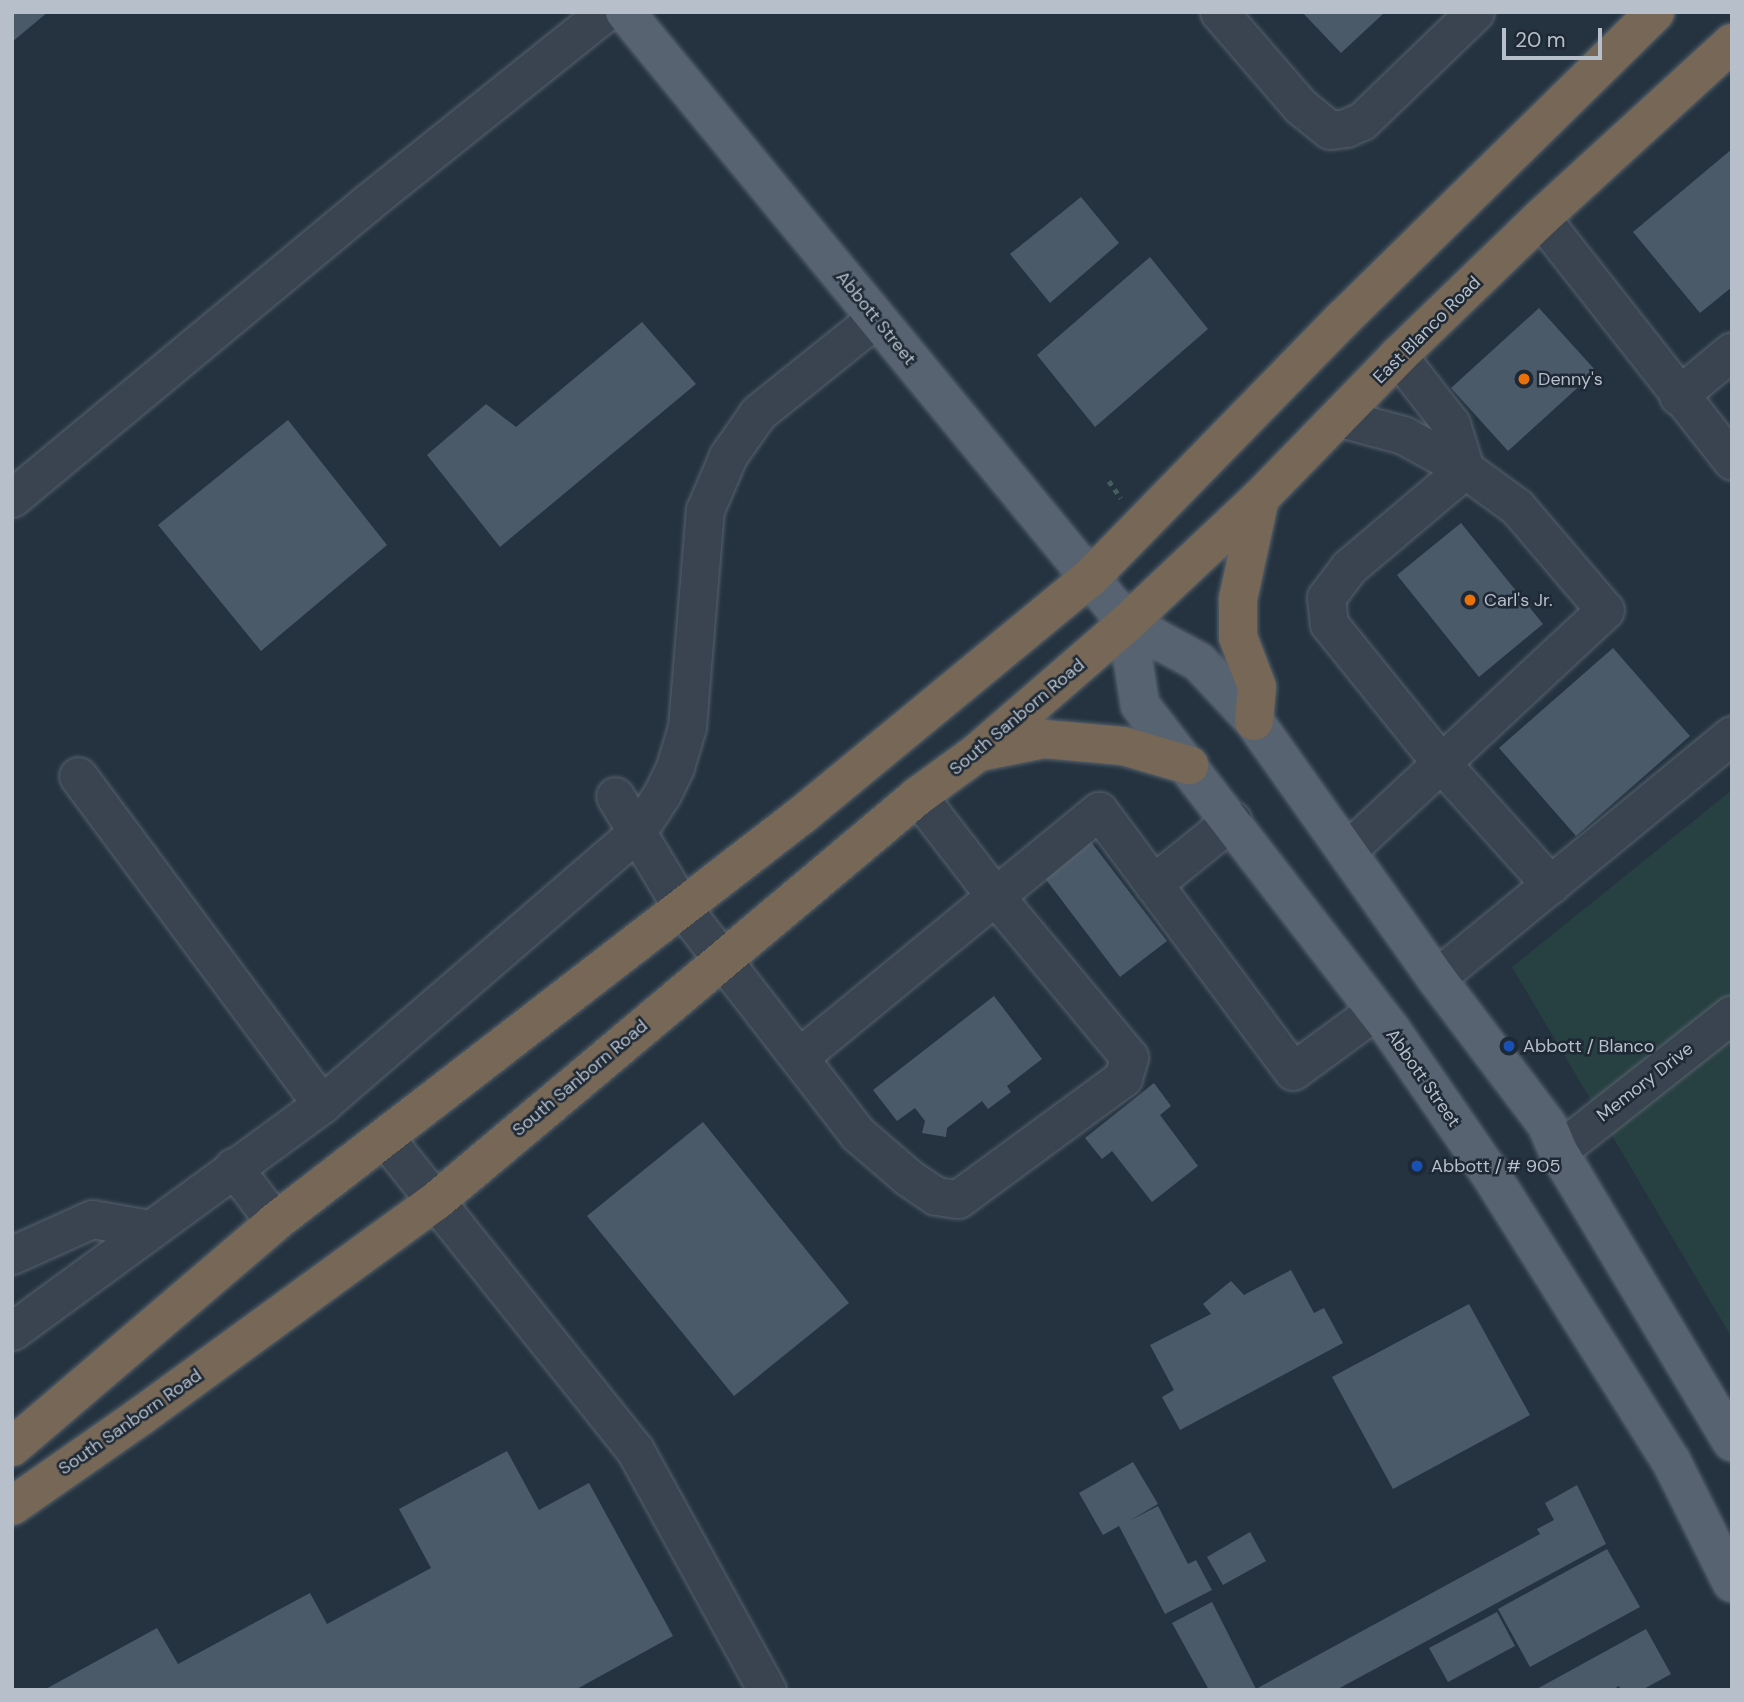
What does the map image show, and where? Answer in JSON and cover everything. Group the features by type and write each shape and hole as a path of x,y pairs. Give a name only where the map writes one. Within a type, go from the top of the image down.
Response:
{"highway":[{"path":"12,1447 275,1222 802,815 1090,578 1344,318 1655,12"},
{"name":"East Blanco Road","path":"1127,623 1260,498 1398,356 1541,218 1732,43"},
{"path":"1254,721 1257,687 1238,637 1238,599 1260,498"},
{"name":"South Sanborn Road","path":"12,1506 141,1416 436,1201 918,796 977,753 1127,623"},
{"path":"977,753 1044,739 1122,746 1189,765"}],"main road":[{"name":"Abbott Street","path":"625,12 1127,623 1199,662 1254,721 1437,978 1547,1125 1558,1151 1732,1442"},
{"name":"Abbott Street","path":"1127,623 1140,705 1232,820 1376,1010 1487,1169 1671,1461 1732,1583"}],"street":[{"path":"12,498 366,203 605,12"},
{"path":"1219,12 1300,106 1330,130 1346,128 1362,121 1475,12"},
{"path":"1541,218 1678,396 1732,461"},
{"path":"12,1331 322,1104 637,832 675,767 687,727 705,510 728,456 758,413 876,318"},
{"path":"1678,396 1732,351"},
{"path":"1398,356 1451,424 1465,469"},
{"path":"1340,418 1403,435 1465,469 1517,507 1605,610 1348,850"},
{"path":"1465,469 1349,567 1326,597 1329,624 1441,763 1551,885"},
{"path":"1437,978 1732,735"},
{"path":"78,776 322,1104"},
{"path":"615,796 681,906 724,958 858,1135 909,1178 936,1196 958,1199 1123,1078 1129,1057 995,896 918,796"},
{"path":"799,1057 1099,811 1293,1072 1376,1010"},
{"path":"1153,884 1232,820"},
{"name":"Memory Drive","path":"1558,1151 1732,1014"},
{"path":"385,1138 635,1450 767,1690"},
{"path":"233,1167 275,1222"},
{"path":"12,1255 92,1219 149,1229"}],"path":[{"path":"1109,481 1122,499"}],"green space":[{"path":"1732,790 1732,1338 1512,967"}],"building":[{"path":"12,12 48,12 12,42"},
{"path":"1302,12 1385,12 1341,53"},
{"path":"1732,149 1732,287 1700,313 1633,232"},
{"path":"1081,197 1119,243 1050,303 1010,254"},
{"path":"1150,257 1208,329 1095,427 1037,355"},
{"name":"Denny's","path":"1539,308 1596,371 1508,451 1451,388"},
{"path":"642,322 696,384 500,547 427,455 486,404 516,427"},
{"path":"288,420 387,545 261,651 158,525"},
{"name":"Carl's Jr.","path":"1461,523 1543,624 1479,677 1397,575"},
{"path":"1613,648 1690,736 1576,836 1499,748"},
{"path":"1088,838 1167,941 1120,977 1041,873"},
{"path":"994,996 1042,1059 1007,1086 1011,1092 988,1109 982,1101 947,1128 946,1137 922,1133 925,1121 915,1108 897,1121 873,1090"},
{"path":"1154,1083 1171,1106 1160,1115 1198,1166 1152,1202 1112,1151 1102,1159 1085,1138"},
{"path":"703,1122 849,1303 734,1396 587,1216"},
{"path":"1291,1270 1314,1313 1324,1308 1343,1343 1180,1430 1162,1397 1174,1390 1150,1345 1211,1314 1203,1304 1231,1281 1244,1295"},
{"path":"1469,1304 1530,1415 1393,1489 1332,1377"},
{"path":"507,1451 539,1510 589,1483 673,1636 575,1690 44,1690 157,1628 178,1664 310,1593 327,1624 431,1568 399,1509"},
{"path":"1133,1462 1158,1504 1129,1521 1158,1506 1188,1564 1196,1560 1212,1590 1165,1614 1119,1526 1103,1535 1079,1493"},
{"path":"1577,1485 1606,1544 1336,1690 1209,1690 1172,1623 1212,1602 1256,1689 1540,1534 1537,1529 1554,1520 1545,1503"},
{"path":"1250,1532 1266,1561 1223,1585 1207,1557"},
{"path":"1607,1549 1640,1607 1530,1667 1498,1609"},
{"path":"1497,1612 1515,1646 1448,1682 1429,1648"},
{"path":"1646,1629 1671,1674 1642,1690 1621,1690 1619,1686 1612,1690 1535,1690"}],"place":[{"name":"Denny's","path":"1524,379"},
{"name":"Carl's Jr.","path":"1470,600"},
{"name":"Abbott / Blanco","path":"1509,1046"},
{"name":"Abbott / # 905","path":"1417,1166"}]}
